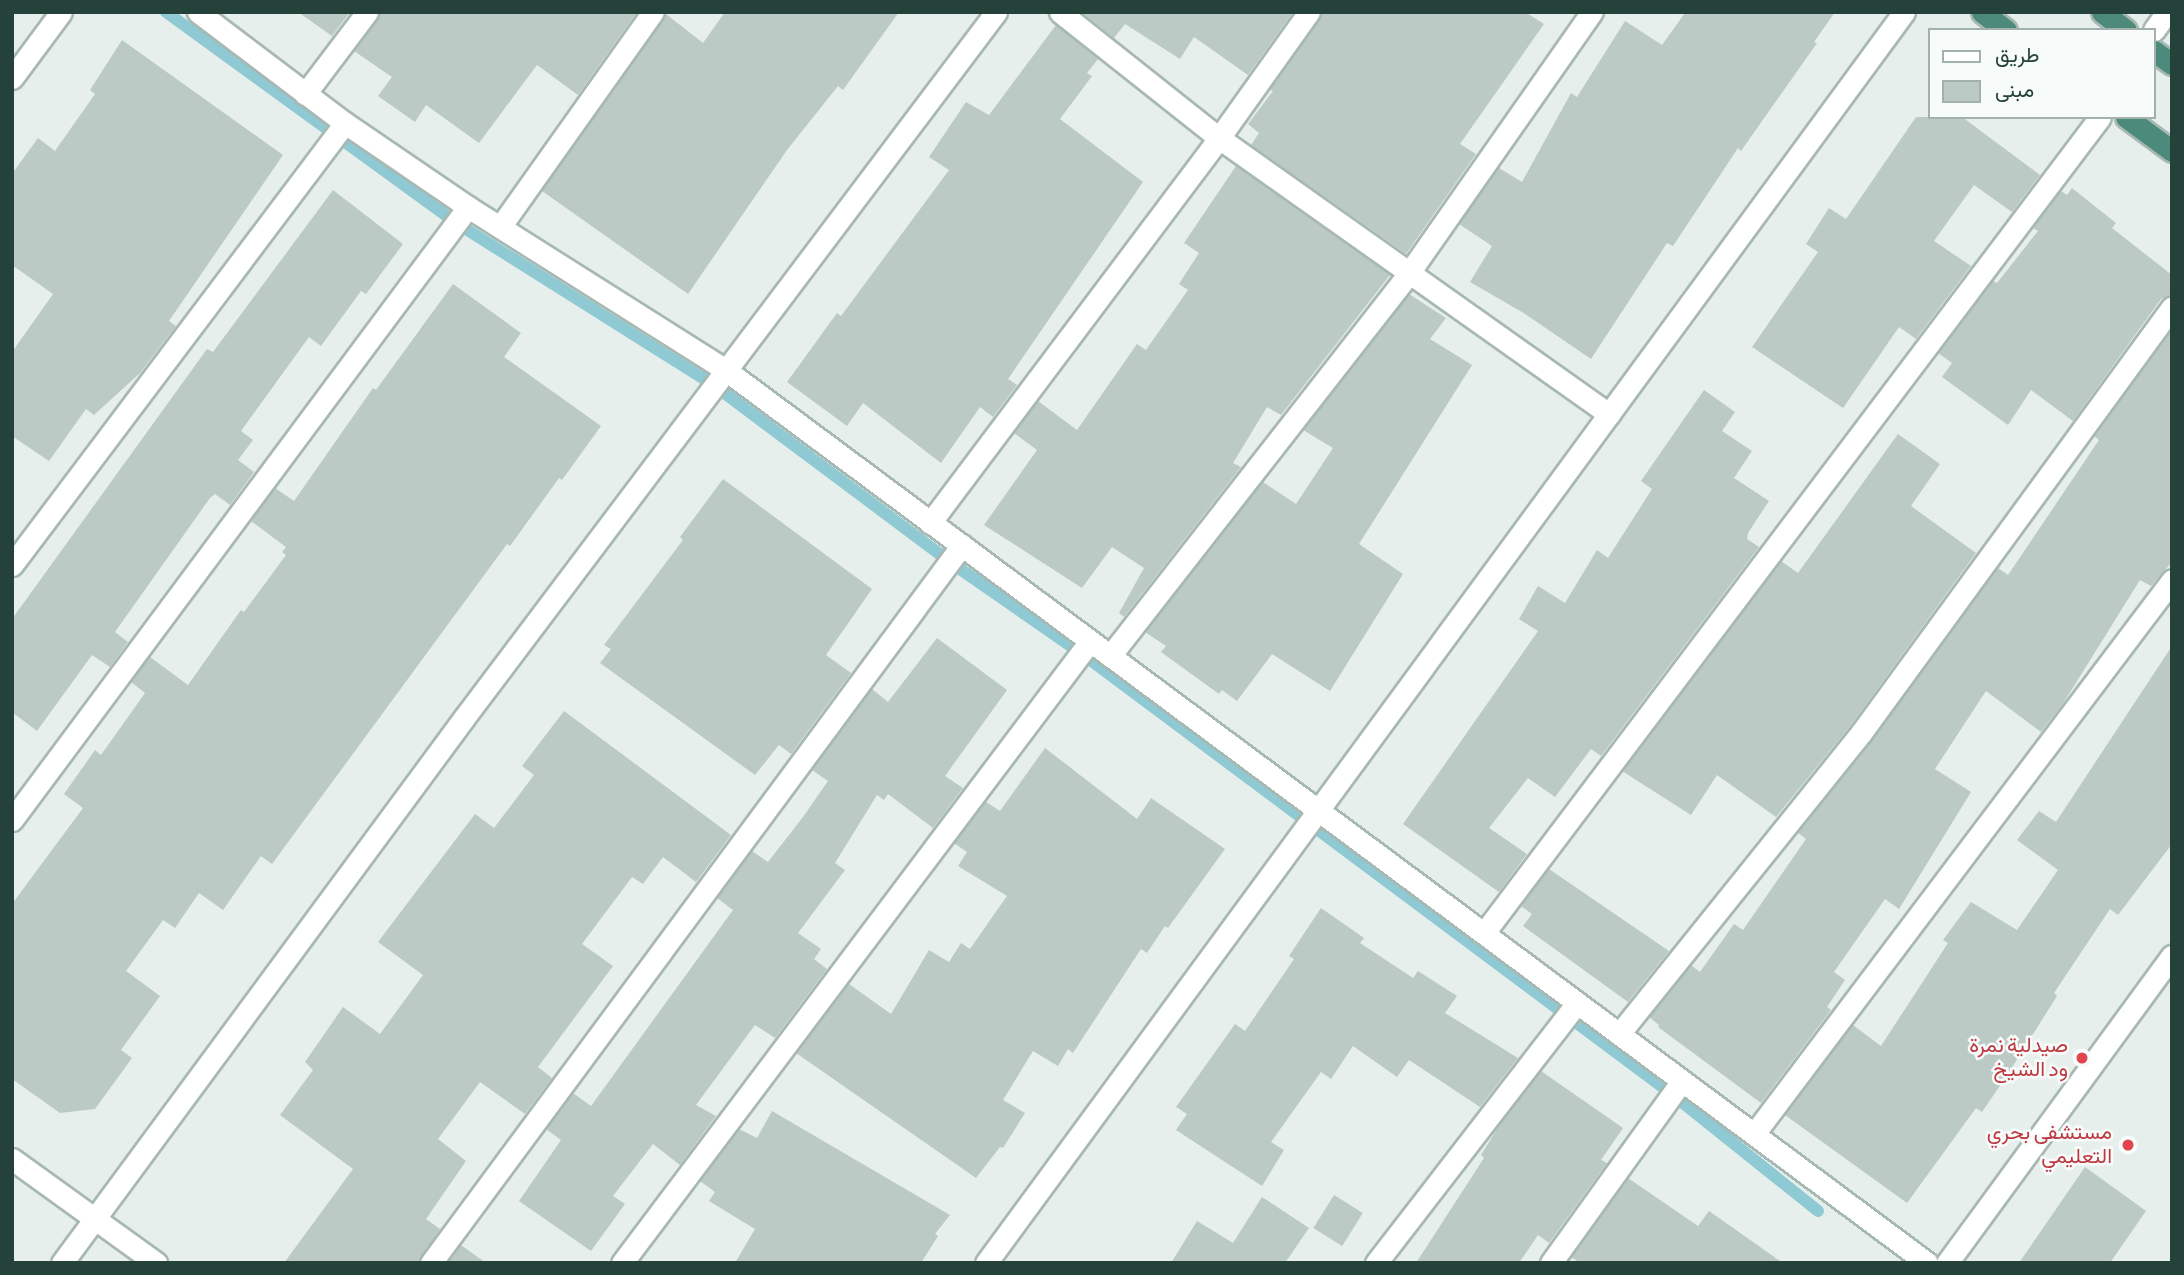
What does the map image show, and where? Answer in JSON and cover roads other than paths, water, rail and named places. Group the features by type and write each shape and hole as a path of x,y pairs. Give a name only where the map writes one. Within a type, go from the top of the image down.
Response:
{"highway":[{"path":"1982,12 2003,28"},
{"path":"2102,12 2123,28"},
{"path":"2156,52 2172,64"},
{"path":"2129,119 2172,151"}],"street":[{"path":"12,78 61,12"},
{"path":"198,12 304,94 468,207 727,371 1927,1263"},
{"path":"304,94 367,12"},
{"path":"500,227 653,12"},
{"path":"62,1263 464,718 996,12"},
{"path":"1060,12 1219,138 1609,414"},
{"path":"930,523 1219,138 1309,12"},
{"path":"1110,656 1409,273 1592,12"},
{"path":"986,1263 1905,12"},
{"path":"2156,28 2168,12"},
{"path":"1484,933 2098,119"},
{"path":"12,565 345,123"},
{"path":"12,820 468,207"},
{"path":"1619,1034 1861,733 2172,307"},
{"path":"431,1263 962,545"},
{"path":"1754,1134 2172,580"},
{"path":"622,1263 1090,641"},
{"path":"1947,1263 2172,956"},
{"path":"1376,1263 1577,1003"},
{"path":"1551,1263 1682,1081"},
{"path":"12,1159 156,1263"}],"waterway":[{"path":"166,12 458,224 715,386 950,562 1081,653 1672,1094 1818,1211"}],"place":[{"name":"صيدلية نمرة ود الشيخ","path":"2082,1058"},
{"name":"مستشفى بحري التعليمي","path":"2128,1145"}]}
